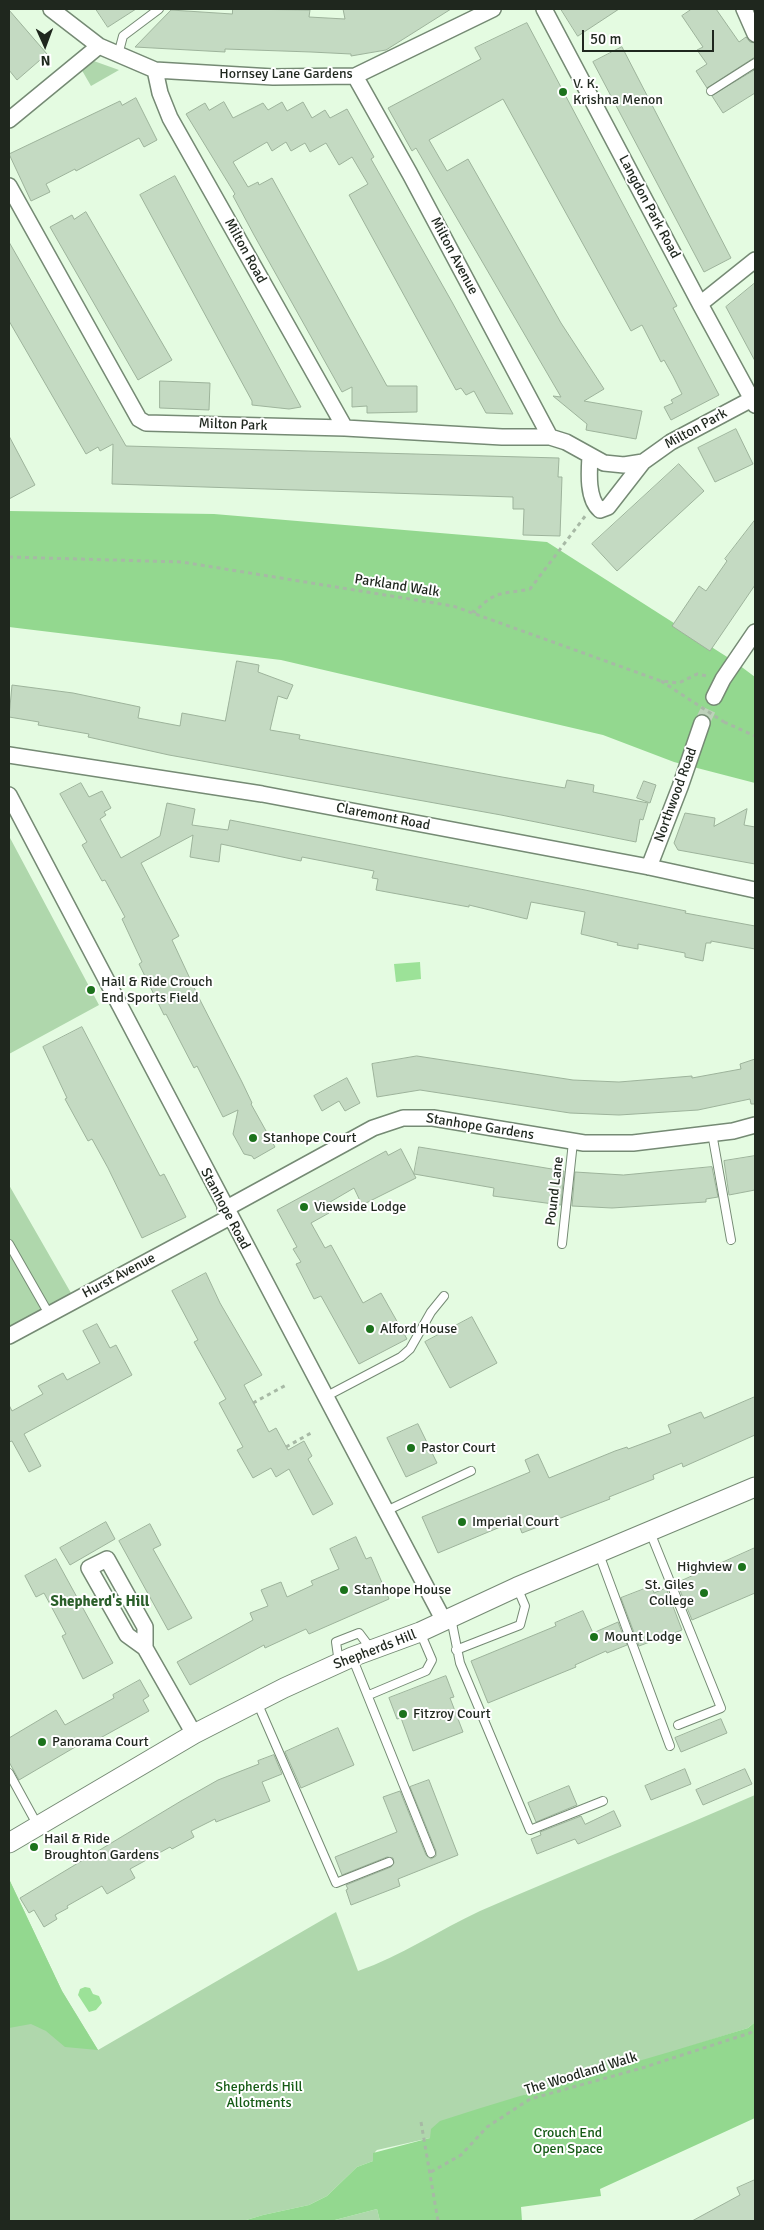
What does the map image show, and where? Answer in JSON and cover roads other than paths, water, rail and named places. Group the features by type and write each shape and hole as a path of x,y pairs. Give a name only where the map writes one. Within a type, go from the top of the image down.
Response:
{"street":[{"name":"Hornsey Lane Gardens","path":"51,9 99,46 155,70 273,77 355,76 493,9"},
{"name":"Langdon Park Road","path":"544,9 753,402"},
{"path":"744,9 755,34"},
{"path":"9,120 99,46"},
{"name":"Milton Road","path":"155,70 160,93 170,118 345,428"},
{"name":"Milton Avenue","path":"355,76 410,174 550,437"},
{"name":"Milton Park","path":"9,186 139,418 146,423 345,428 502,437 550,437 566,442 604,463 624,465 642,462"},
{"path":"700,304 755,260"},
{"name":"Milton Park","path":"590,456 589,470 594,504 600,510 608,507 642,462 671,442 753,402"},
{"path":"714,697 723,679 755,632"},
{"name":"Northwood Road","path":"649,867 702,723"},
{"name":"Claremont Road","path":"9,755 262,794 649,867 755,890"},
{"name":"Stanhope Road","path":"9,795 227,1213 386,1512 448,1620"},
{"name":"Stanhope Gardens","path":"227,1213 373,1128 403,1118 433,1118 573,1142 633,1143 712,1133 755,1125"},
{"name":"Hurst Avenue","path":"9,1336 227,1213"},
{"name":"Shepherds Hill","path":"9,1843 194,1734 257,1702 346,1660 420,1632 516,1587 755,1486"},
{"path":"145,1648 145,1627 107,1558 89,1568 127,1636 145,1648 194,1734"}],"lane":[{"path":"118,55 123,36 159,9"},
{"path":"711,91 755,63"},
{"path":"712,1133 732,1240"},
{"name":"Pound Lane","path":"562,1244 573,1142"},
{"path":"9,1244 49,1314"},
{"path":"325,1397 401,1357 410,1349 431,1312 444,1296"},
{"path":"386,1512 471,1471"},
{"path":"649,1531 721,1708 678,1725"},
{"path":"598,1552 670,1746"},
{"path":"456,1650 520,1625 525,1606 516,1587"},
{"path":"448,1620 456,1650 530,1830 603,1801"},
{"path":"369,1695 426,1671 432,1660 420,1632"},
{"path":"346,1660 369,1695 431,1853"},
{"path":"257,1702 336,1883 389,1862"},
{"path":"9,1773 38,1826"}],"tunnel":[{"path":"702,723 714,697"}],"place":[{"name":"V. K. Krishna Menon","path":"563,92"},
{"name":"Hail & Ride Crouch End Sports Field","path":"91,990"},
{"name":"Stanhope Court","path":"253,1138"},
{"name":"Viewside Lodge","path":"304,1207"},
{"name":"Alford House","path":"370,1329"},
{"name":"Pastor Court","path":"411,1448"},
{"name":"Imperial Court","path":"462,1522"},
{"name":"Highview","path":"742,1567"},
{"name":"Stanhope House","path":"344,1590"},
{"name":"St. Giles College","path":"704,1593"},
{"name":"Mount Lodge","path":"594,1637"},
{"name":"Fitzroy Court","path":"403,1714"},
{"name":"Panorama Court","path":"42,1742"},
{"name":"Hail & Ride Broughton Gardens","path":"34,1847"}],"district":[{"name":"Shepherd's Hill","path":"100,1602"}],"park label":[{"name":"Shepherds Hill Allotments","path":"259,2096"},
{"name":"Crouch End Open Space","path":"568,2142"}]}
